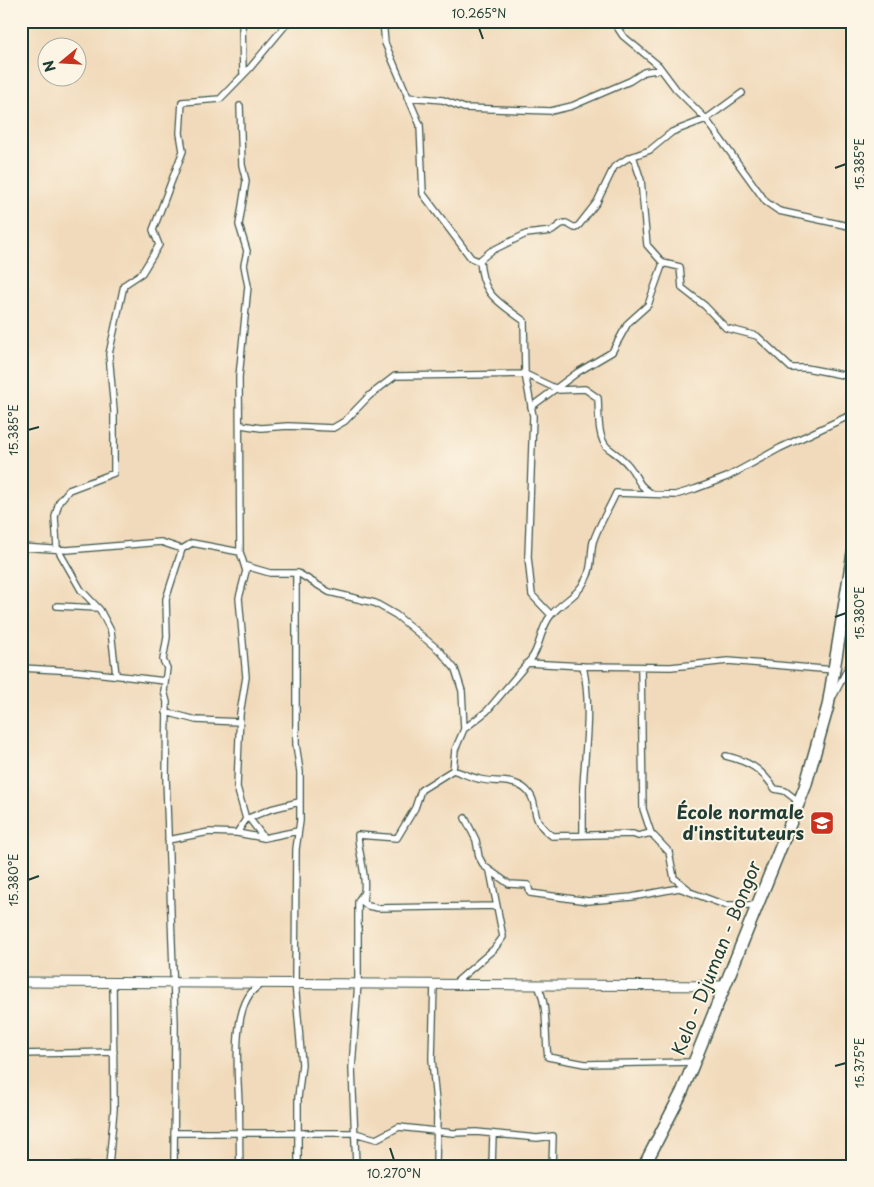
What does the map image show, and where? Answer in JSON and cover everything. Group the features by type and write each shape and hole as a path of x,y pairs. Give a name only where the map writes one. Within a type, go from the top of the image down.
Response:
{"highway":[{"name":"Kelo - Djuman - Bongor","path":"644,1166 682,1092 695,1062 799,802 828,706 853,553"}],"street":[{"path":"242,21 244,75"},
{"path":"116,675 111,631 98,608 81,590 57,548 55,517 59,502 69,490 114,473 114,412 109,354 124,285 142,273 158,245 153,230 183,151 180,133 182,102 220,99 244,75 288,21"},
{"path":"382,21 385,44 420,125 423,194 471,258 478,260"},
{"path":"613,21 623,36 661,69 676,89 706,119 766,202 779,211 853,227"},
{"path":"407,97 442,100 464,108 551,111 572,106 615,88 644,72 661,69"},
{"path":"551,615 532,595 528,557 531,407 525,374 524,321 491,295 481,279 480,260 526,234 552,231 561,224 566,223 575,228 597,202 614,167 633,156 650,150 672,132 706,119 742,92"},
{"path":"240,106 242,165 246,181 239,225 246,251 244,265 248,286 240,377 240,552 246,566 246,574 239,598 246,676 240,722 237,787 248,819 264,838"},
{"path":"633,156 641,180 647,245 663,264 680,267 682,288 726,328 757,336 791,368 806,368 853,377"},
{"path":"531,407 555,388 612,352 628,323 648,305 663,264"},
{"path":"241,425 261,428 288,426 333,428 344,421 369,396 395,376 525,374 559,390 585,389 598,398 600,429 606,447 620,456 631,468 640,486 653,494"},
{"path":"464,729 487,712 536,651 538,639 551,615 575,596 586,580 592,566 593,542 616,493 675,495 727,477 780,448 853,414"},
{"path":"21,554 23,547 66,550 161,542 182,549"},
{"path":"174,1166 174,982 168,840 165,681 167,668 163,660 167,637 166,599 182,549 192,542 240,552"},
{"path":"246,566 270,573 296,573 329,592 375,603 396,615 440,651 455,669 462,691 464,729 455,750 453,770"},
{"path":"296,573 296,744 300,772 295,982 302,1064 298,1098 298,1166"},
{"path":"57,606 98,608"},
{"path":"828,706 853,658"},
{"path":"527,663 671,667 728,662 834,670"},
{"path":"583,666 588,731 583,788 583,834"},
{"path":"641,667 643,809 651,833 670,852 674,878 692,891 725,905 757,905"},
{"path":"21,668 116,675 165,681"},
{"path":"166,712 196,720 240,722"},
{"path":"726,756 744,761 763,772 775,789 786,791 799,802"},
{"path":"453,770 478,779 517,784 530,793 536,821 549,834 558,836 633,834 638,836 651,833"},
{"path":"453,770 421,790 415,808 397,838 358,835 358,852 364,872 363,902 368,906 378,908 404,906 497,906"},
{"path":"237,833 248,819 271,809 299,802"},
{"path":"465,818 476,840 480,862 509,884 528,885 530,893 575,900 606,900 673,888 692,891"},
{"path":"168,840 209,832 237,833 264,838 298,831"},
{"path":"455,983 502,939 490,871"},
{"path":"356,1166 352,1068 358,982 358,902 364,893"},
{"path":"21,982 358,982 725,986"},
{"path":"39,1166 109,1166 114,1109 113,982"},
{"path":"240,1166 238,1063 241,1014 252,993 258,986 267,982"},
{"path":"434,983 432,1059 437,1132 436,1166"},
{"path":"537,984 545,1009 545,1038 548,1057 585,1064 695,1062"},
{"path":"21,1054 114,1052"},
{"path":"174,1132 355,1134 376,1140 399,1127 437,1132 476,1132 537,1138 553,1136 552,1166"},
{"path":"492,1166 493,1135"}],"place":[{"name":"École normale d'instituteurs","path":"822,823"}]}
